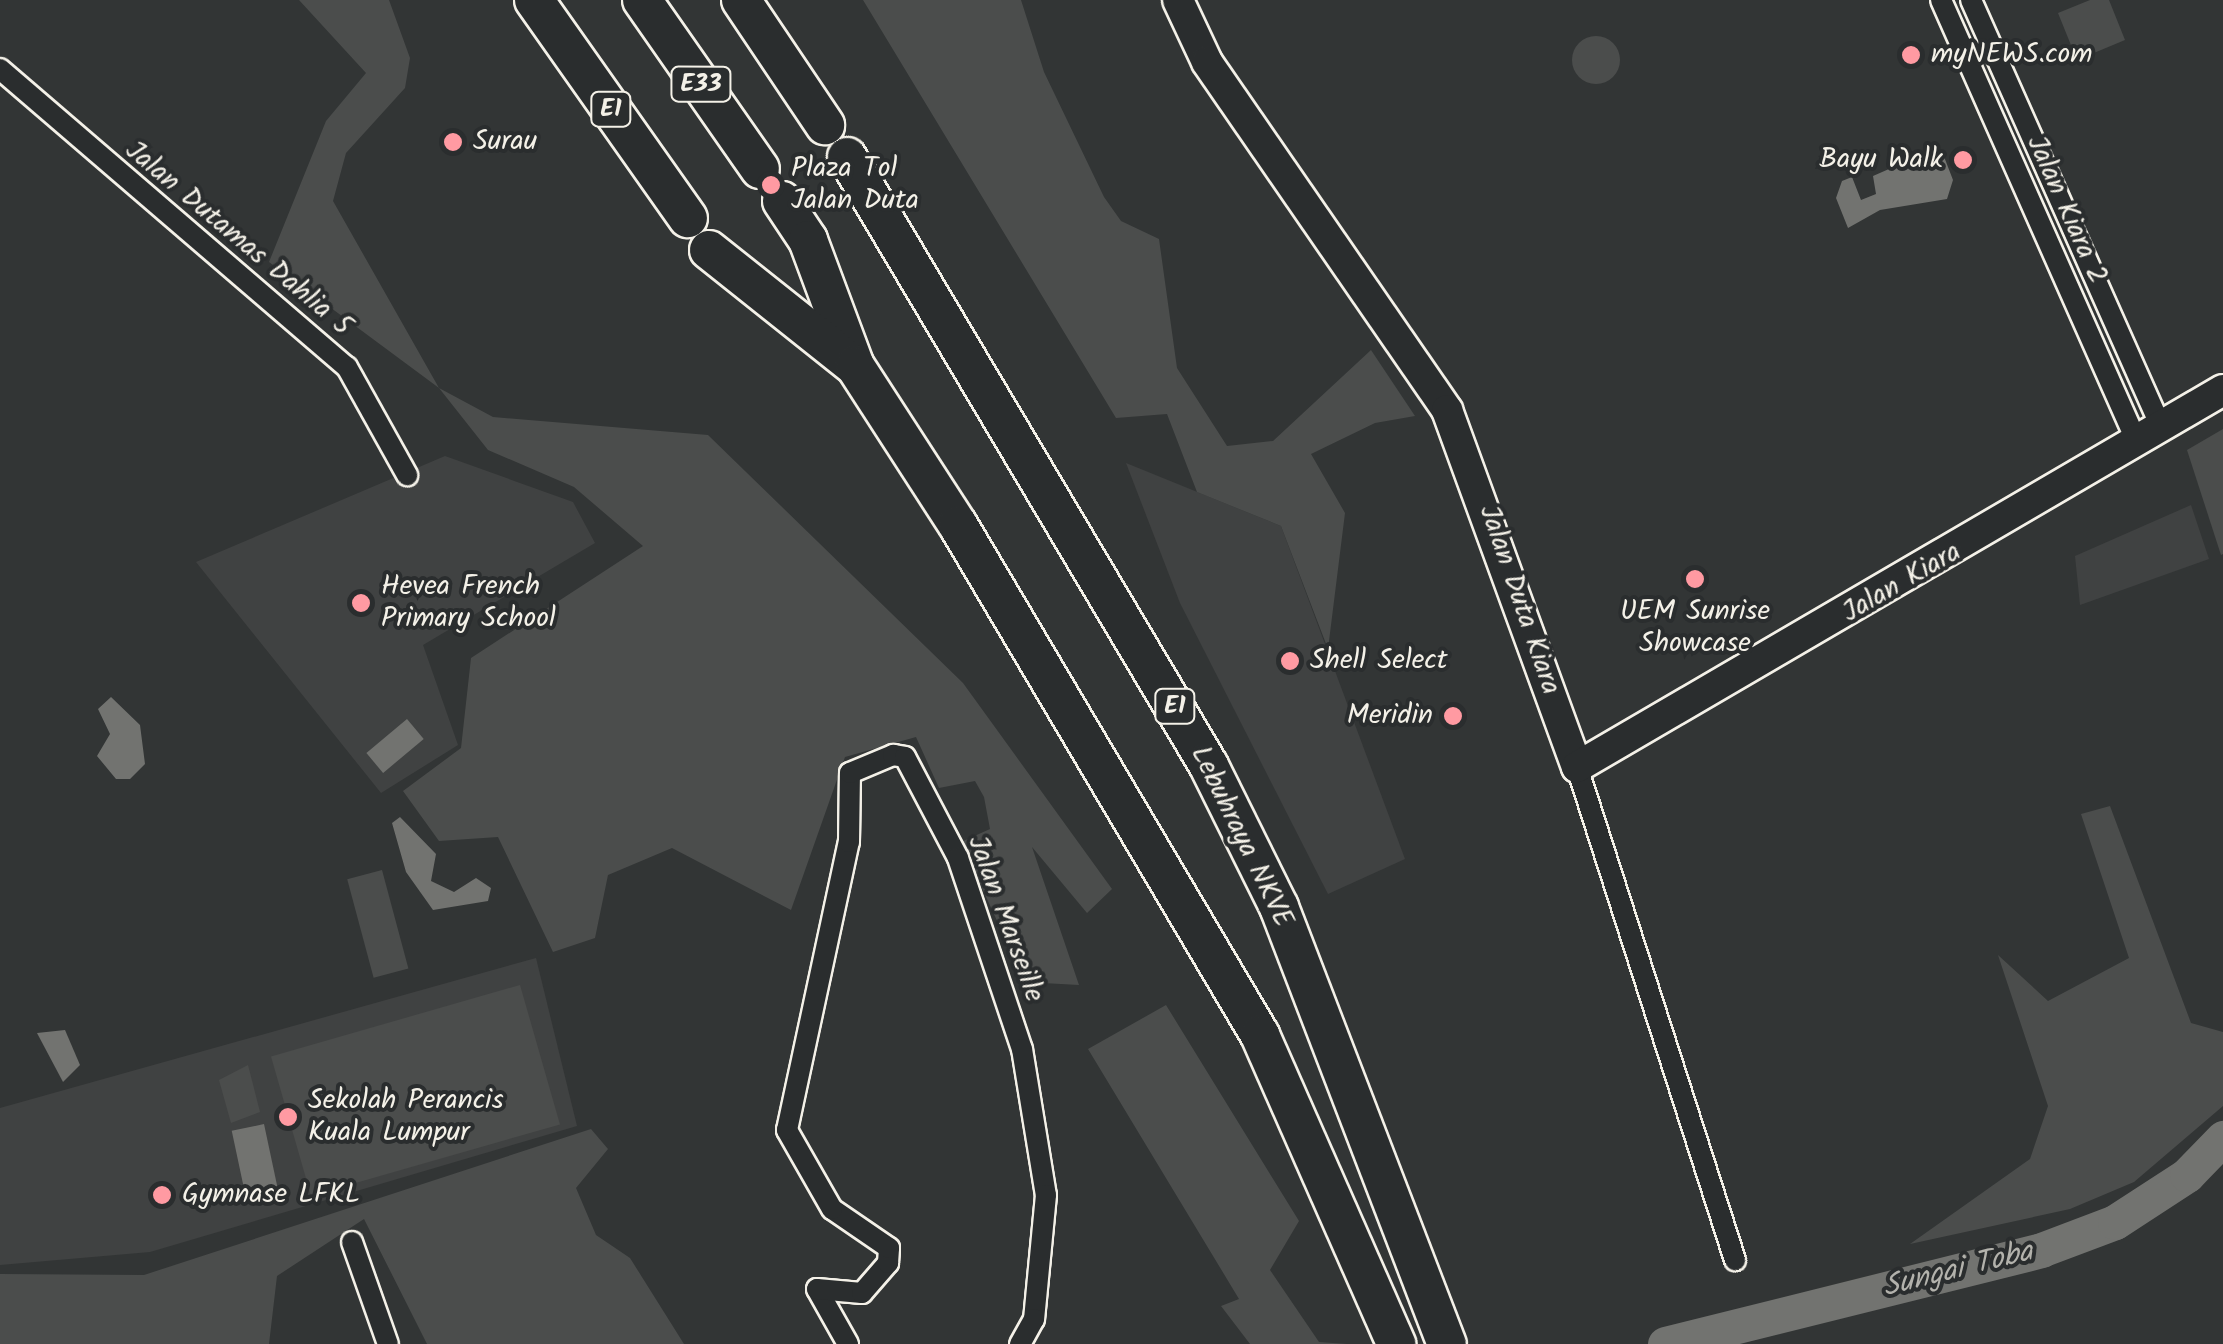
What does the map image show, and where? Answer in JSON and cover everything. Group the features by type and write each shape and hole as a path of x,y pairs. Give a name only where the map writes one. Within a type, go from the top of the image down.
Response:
{"highway":[{"name":"E1","path":"534,0 688,218"},
{"name":"E33","path":"642,0 760,168"},
{"path":"740,0 824,125"},
{"name":"Lebuhraya NKVE","path":"846,157 1209,766 1279,908 1448,1344"},
{"path":"782,201 808,240 855,366 1130,806 1260,1035 1396,1344"},
{"path":"709,250 855,366"}],"main road":[{"name":"Jalan Duta Kiara","path":"1178,0 1206,62 1448,410 1577,767"},
{"name":"Jalan Kiara","path":"1577,767 2223,390"}],"street":[{"name":"Jalan Kiara 2","path":"1942,0 2149,435"},
{"name":"Jalan Kiara 2","path":"1971,0 2149,435"},
{"name":"Jalan Dutamas Dahlia 5","path":"0,70 348,367 407,475"},
{"name":"Jalan Marseille","path":"848,1344 817,1289 862,1293 888,1263 889,1248 832,1208 787,1130 849,842 850,773 906,757 958,858 1022,1049 1046,1196 1034,1319 1020,1344"},
{"name":"Jalan Duta Kiara","path":"1577,767 1735,1260"},
{"path":"352,1242 388,1344"}],"shaded area":[{"path":"299,0 389,0 410,58 405,88 346,153 333,201 439,388 269,262 326,121 366,73"},
{"path":"863,0 1021,0 1044,72 1104,197 1121,221 1159,239 1177,368 1227,446 1273,441 1371,350 1415,416 1375,423 1311,454 1345,513 1328,649 1281,526 1197,492 1167,414 1116,418"},
{"path":"2090,0 2109,0 2125,40 2077,60 2058,13"},
{"path":"1596,36 1613,43 1620,60 1613,77 1596,84 1579,77 1572,60 1579,43"},
{"path":"1930,151 1943,154 1953,180 1947,199 1880,210 1848,228 1836,198 1842,181 1852,177 1861,200 1876,194 1873,176"},
{"path":"439,388 493,417 708,435 963,683 1112,889 1087,913 1032,847 1079,985 1025,982 961,842 990,829 984,797 975,781 939,788 916,737 845,757 791,910 672,848 608,875 595,938 553,952 498,837 439,841 403,791 461,748 471,658 643,546 574,487 488,450"},
{"path":"2223,429 2223,554 2221,555 2187,450"},
{"name":"Hevea French Primary School","path":"445,456 573,502 595,543 423,645 458,745 381,793 196,562"},
{"path":"1126,463 1281,526 1405,859 1328,894 1180,603"},
{"path":"2191,505 2209,559 2080,605 2075,556"},
{"path":"111,697 140,725 145,764 130,779 116,779 97,756 110,734 98,709"},
{"path":"407,719 424,739 383,773 366,753"},
{"path":"2110,806 2191,1023 2223,1032 2223,1106 2134,1182 2070,1209 1910,1244 2030,1159 2048,1106 1998,955 2048,1001 2129,958 2081,814"},
{"path":"400,817 436,854 431,881 454,892 476,878 491,888 488,901 433,910 406,872 392,823"},
{"path":"382,870 408,969 374,978 347,879"},
{"name":"Sekolah Perancis Kuala Lumpur","path":"536,958 577,1126 150,1252 0,1265 0,1108"},
{"path":"520,985 560,1124 311,1196 271,1056"},
{"path":"1166,1005 1299,1221 1270,1270 1319,1342 1347,1344 1250,1344 1221,1306 1239,1299 1088,1049"},
{"path":"65,1030 80,1065 63,1082 37,1033"},
{"path":"248,1065 260,1112 231,1123 219,1080"},
{"path":"264,1124 278,1191 246,1198 232,1131"},
{"path":"591,1129 608,1149 576,1188 596,1235 630,1258 684,1344 427,1344 364,1219 277,1276 269,1344 0,1344 0,1274 144,1275"}],"waterway":[{"name":"Sungai Toba","path":"1665,1344 2041,1250 2115,1222 2187,1175 2223,1138"}],"place":[{"name":"myNEWS.com","path":"1911,55"},
{"name":"Surau","path":"453,142"},
{"name":"Bayu Walk","path":"1963,160"},
{"name":"Plaza Tol Jalan Duta","path":"771,185"},
{"name":"UEM Sunrise Showcase","path":"1695,579"},
{"name":"Hevea French Primary School","path":"361,603"},
{"name":"Shell Select","path":"1290,661"},
{"name":"Meridin","path":"1453,716"},
{"name":"Sekolah Perancis Kuala Lumpur","path":"288,1117"},
{"name":"Gymnase LFKL","path":"162,1195"}]}
